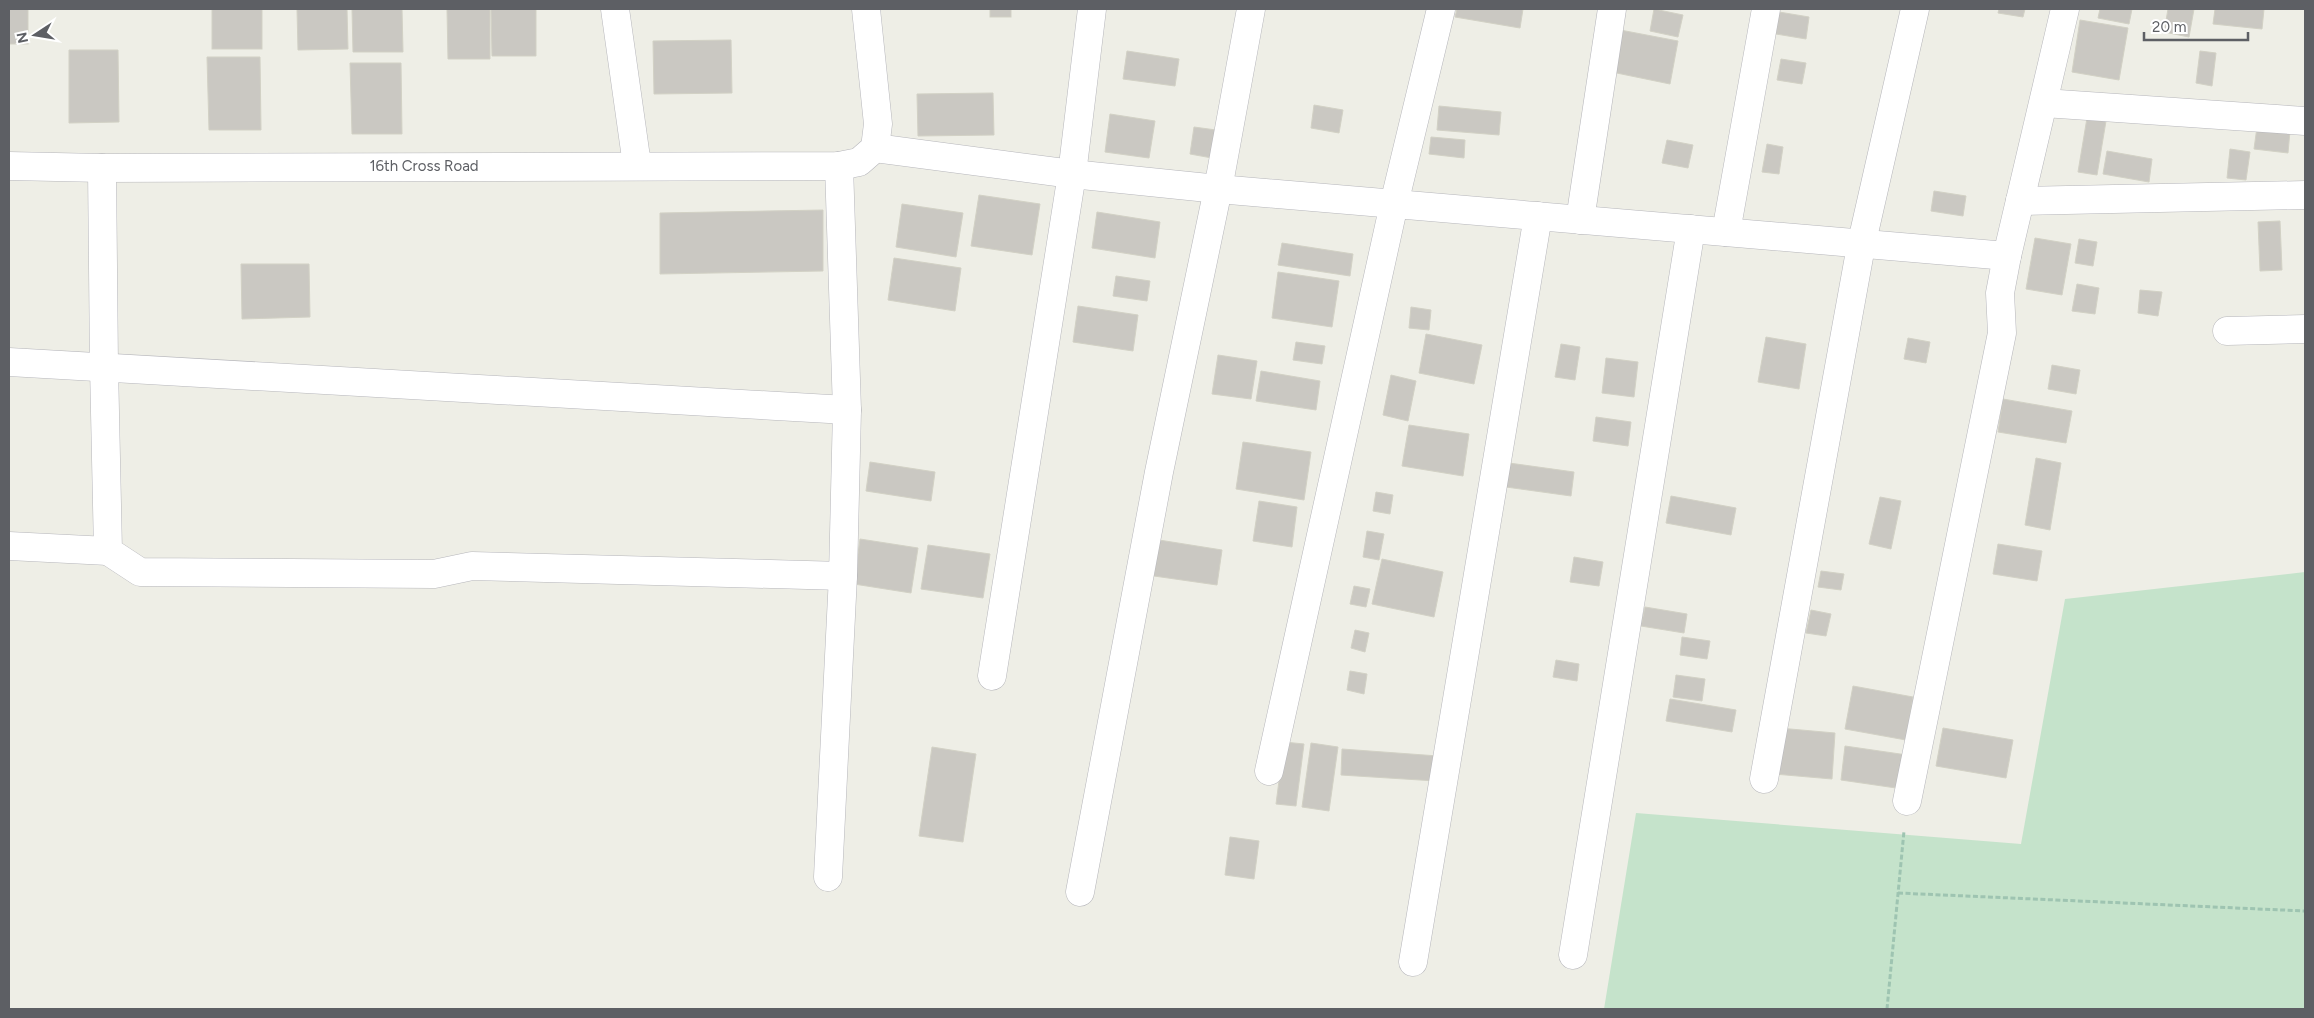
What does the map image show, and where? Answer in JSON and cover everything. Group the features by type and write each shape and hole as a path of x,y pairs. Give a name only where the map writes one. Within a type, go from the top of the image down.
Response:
{"street":[{"path":"615,9 637,165"},
{"path":"866,9 878,124 875,148 1072,174 1218,189 1726,232 1861,246 2007,256"},
{"path":"992,676 1072,174 1092,9"},
{"path":"1080,892 1160,472 1218,189 1251,9"},
{"path":"1269,771 1394,204 1441,9"},
{"path":"1580,220 1612,9"},
{"path":"1726,232 1766,9"},
{"path":"1764,779 1861,246 1915,9"},
{"path":"1907,801 2002,333 2000,293 2007,256 2066,9"},
{"path":"2044,103 2305,121"},
{"name":"16th Cross Road","path":"9,166 102,168 637,165 839,166 859,162 875,148"},
{"path":"828,877 843,576 847,410 839,166"},
{"path":"102,168 108,551"},
{"path":"2020,201 2305,195"},
{"path":"1413,962 1538,216"},
{"path":"1573,955 1691,229"},
{"path":"2227,331 2305,329"},
{"path":"9,362 847,410"},
{"path":"9,546 108,551 140,572 434,574 472,566 843,576"}],"path":[{"path":"1887,1009 1907,801"},
{"path":"1898,893 2305,911"}],"green space":[{"path":"2305,572 2305,1009 1604,1009 1636,813 2021,844 2065,599"}],"building":[{"path":"9,9 28,9 28,44 9,44"},
{"path":"212,9 262,9 262,49 212,49"},
{"path":"297,9 347,9 348,49 298,50"},
{"path":"352,9 402,9 403,52 353,52"},
{"path":"447,9 490,9 490,59 448,59"},
{"path":"491,9 536,9 536,56 492,56"},
{"path":"990,9 1011,9 1011,17 990,17"},
{"path":"1457,9 1523,9 1520,28 1455,17"},
{"path":"1654,9 1683,15 1678,37 1650,31"},
{"path":"1999,9 2025,9 2023,17 1998,13"},
{"path":"2100,9 2132,9 2129,24 2098,18"},
{"path":"2168,9 2194,9 2189,37 2164,32"},
{"path":"2215,9 2264,9 2262,29 2213,24"},
{"path":"1779,12 1809,17 1806,39 1776,34"},
{"path":"2080,20 2128,28 2119,80 2072,72"},
{"path":"1615,29 1678,41 1670,84 1607,71"},
{"path":"731,40 732,93 654,94 653,41"},
{"path":"69,50 118,50 119,122 69,123"},
{"path":"1127,51 1179,59 1175,86 1123,79"},
{"path":"2200,51 2216,53 2212,86 2196,83"},
{"path":"207,57 260,57 261,130 209,130"},
{"path":"1781,59 1806,63 1802,84 1777,80"},
{"path":"350,63 401,63 402,134 352,134"},
{"path":"993,93 994,135 918,136 917,94"},
{"path":"1314,105 1343,110 1339,133 1311,128"},
{"path":"1439,106 1501,112 1499,135 1437,130"},
{"path":"2088,112 2107,115 2097,175 2078,172"},
{"path":"1110,114 1155,121 1149,158 1105,152"},
{"path":"1194,127 1216,130 1212,158 1190,154"},
{"path":"2257,127 2290,131 2288,153 2254,149"},
{"path":"1431,137 1465,140 1464,158 1429,154"},
{"path":"1667,140 1693,145 1688,168 1662,163"},
{"path":"1767,144 1783,147 1779,174 1762,172"},
{"path":"2230,149 2250,152 2246,180 2227,178"},
{"path":"2107,151 2152,159 2149,182 2103,174"},
{"path":"1934,191 1966,196 1963,216 1931,211"},
{"path":"979,195 1040,204 1032,255 971,246"},
{"path":"902,204 963,213 956,257 896,247"},
{"path":"823,210 823,271 660,274 660,213"},
{"path":"1097,212 1160,222 1155,258 1092,248"},
{"path":"2280,221 2282,270 2260,271 2258,222"},
{"path":"2035,238 2071,244 2062,295 2026,289"},
{"path":"2079,239 2097,242 2093,266 2075,263"},
{"path":"1282,243 1353,254 1350,276 1278,265"},
{"path":"894,258 961,268 955,311 888,300"},
{"path":"241,264 309,264 310,317 242,319"},
{"path":"1278,272 1339,281 1332,327 1272,318"},
{"path":"1116,276 1150,281 1147,301 1113,296"},
{"path":"2077,284 2099,288 2095,314 2072,311"},
{"path":"2140,290 2162,292 2158,316 2138,313"},
{"path":"1078,306 1138,315 1133,351 1073,342"},
{"path":"1411,307 1431,310 1429,330 1409,328"},
{"path":"1426,334 1482,345 1474,384 1419,373"},
{"path":"1766,337 1806,344 1799,389 1758,382"},
{"path":"1908,338 1930,342 1926,363 1904,359"},
{"path":"1296,342 1325,346 1322,364 1293,360"},
{"path":"1561,344 1580,347 1575,380 1555,377"},
{"path":"1218,355 1257,361 1251,399 1212,394"},
{"path":"1606,358 1638,362 1634,397 1602,393"},
{"path":"2052,365 2080,370 2076,394 2048,389"},
{"path":"1261,371 1320,381 1316,410 1256,401"},
{"path":"1391,375 1416,381 1408,421 1383,415"},
{"path":"2003,399 2072,411 2066,443 1998,432"},
{"path":"1596,417 1631,422 1628,446 1593,441"},
{"path":"1409,425 1469,434 1463,476 1402,466"},
{"path":"1243,442 1311,452 1304,500 1236,489"},
{"path":"2036,458 2061,463 2050,530 2025,525"},
{"path":"870,462 935,472 931,501 866,491"},
{"path":"1509,463 1574,472 1571,496 1506,487"},
{"path":"1376,492 1393,495 1390,514 1373,511"},
{"path":"1671,496 1736,508 1731,535 1666,523"},
{"path":"1880,497 1901,501 1891,549 1869,544"},
{"path":"1259,501 1297,507 1292,547 1253,541"},
{"path":"1367,531 1384,534 1379,560 1363,557"},
{"path":"860,539 918,548 911,593 854,584"},
{"path":"1159,540 1222,550 1217,585 1154,576"},
{"path":"1998,544 2042,551 2037,581 1993,574"},
{"path":"928,545 990,554 983,598 921,589"},
{"path":"1574,557 1603,562 1599,586 1570,582"},
{"path":"1382,559 1443,572 1434,617 1372,604"},
{"path":"1821,571 1844,574 1841,590 1818,587"},
{"path":"1354,586 1370,589 1366,607 1350,604"},
{"path":"1645,607 1687,614 1684,633 1641,626"},
{"path":"1811,610 1831,614 1826,636 1806,633"},
{"path":"1355,630 1369,633 1365,652 1351,648"},
{"path":"1682,637 1710,641 1707,659 1680,655"},
{"path":"1556,660 1579,664 1577,681 1553,677"},
{"path":"1350,671 1367,674 1364,694 1347,690"},
{"path":"1676,675 1705,679 1702,701 1673,697"},
{"path":"1853,686 1913,697 1906,740 1845,729"},
{"path":"1670,699 1736,710 1732,732 1666,721"},
{"path":"1779,728 1835,733 1832,779 1774,774"},
{"path":"1943,728 2013,740 2006,778 1936,766"},
{"path":"1284,742 1304,744 1296,806 1276,804"},
{"path":"1311,743 1338,747 1329,811 1302,807"},
{"path":"1845,746 1907,755 1903,789 1841,780"},
{"path":"932,747 976,754 963,842 919,836"},
{"path":"1342,749 1438,756 1436,781 1341,775"},
{"path":"1230,837 1259,841 1254,879 1225,875"}]}
